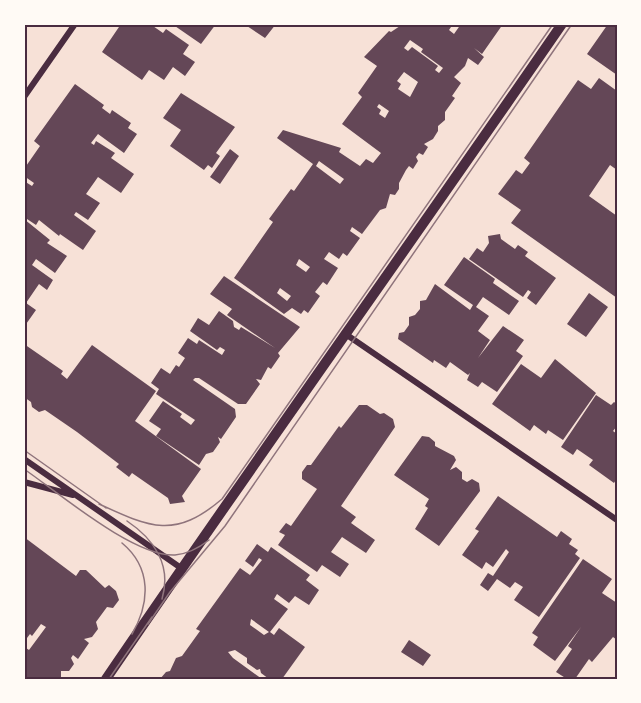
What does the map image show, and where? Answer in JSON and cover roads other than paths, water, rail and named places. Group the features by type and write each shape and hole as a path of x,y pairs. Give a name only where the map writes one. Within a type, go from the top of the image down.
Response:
{"street":[{"path":"24,97 75,24"},
{"path":"106,679 181,568 347,335 562,24"},
{"path":"347,335 617,519"},
{"path":"24,459 181,568"},
{"path":"24,482 77,497"}],"tram line":[{"path":"99,504 148,524 162,526 190,520 222,499 553,24"},
{"path":"148,624 170,592 225,526 572,24"},
{"path":"24,450 106,508"},
{"path":"24,469 97,522 139,546 158,553 175,555 193,550 209,540"},
{"path":"127,521 145,536 158,554 165,575 162,599"},
{"path":"122,543 139,563 145,586 142,610 132,634"},
{"path":"109,679 152,617"}]}
